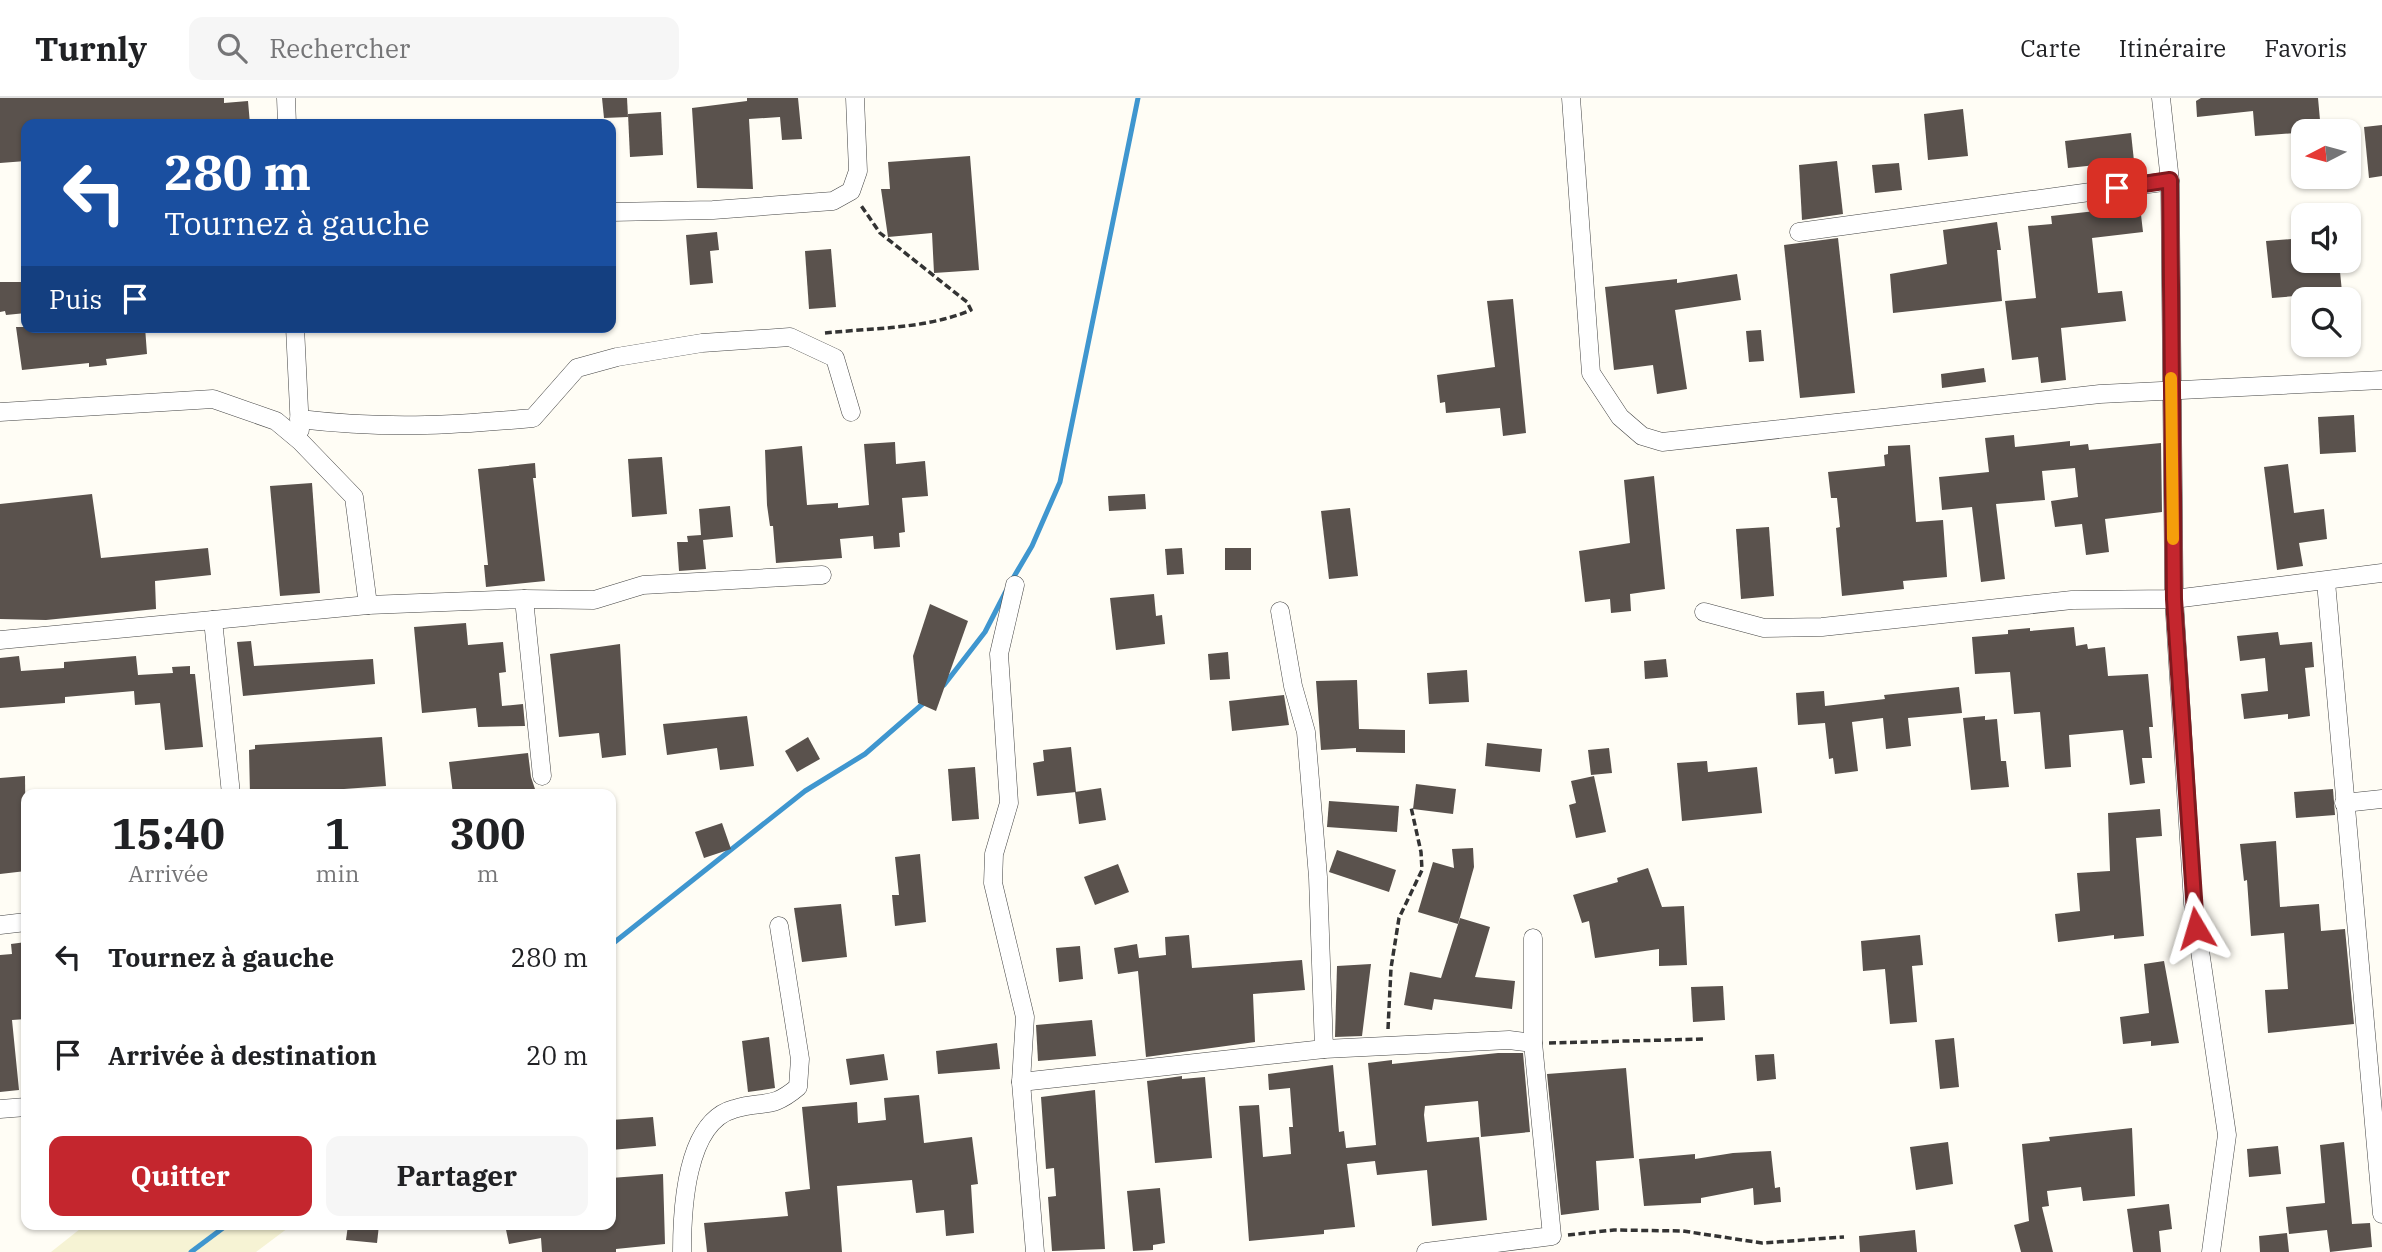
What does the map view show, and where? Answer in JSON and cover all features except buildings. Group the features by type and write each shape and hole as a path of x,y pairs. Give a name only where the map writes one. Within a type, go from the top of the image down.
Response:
{"street":[{"path":"286,98 287,119"},
{"path":"616,212 713,210 833,201 851,191 858,171 855,98"},
{"path":"1572,98 1591,373 1620,417 1642,436 1662,442 2100,394 2382,380"},
{"path":"2161,98 2170,180 2174,599 2193,902 2227,1135 2211,1252"},
{"path":"1799,232 2170,180"},
{"path":"295,333 300,441"},
{"path":"299,419 367,427 440,427 533,418 577,368 617,357 702,343 790,337 835,358 851,412"},
{"path":"0,412 214,399 276,421 300,441 354,498 368,605"},
{"path":"1704,612 1764,628 1822,626 2072,600 2174,599 2382,573"},
{"path":"0,640 368,605 524,599 594,600 643,585 822,575"},
{"path":"2326,582 2382,1214"},
{"path":"1015,585 999,654 1009,803 994,854 993,883 1025,1017 1021,1082 1035,1252"},
{"path":"524,599 542,776"},
{"path":"1280,611 1293,686 1306,732 1318,877 1325,1049"},
{"path":"213,620 230,789"},
{"path":"2344,803 2382,799"},
{"path":"0,925 21,923"},
{"path":"682,1252 682,1205 698,1143 715,1119 732,1109 781,1102 797,1087 800,1059 779,926"},
{"path":"1426,1252 1552,1237 1533,1043 1533,938"},
{"path":"1021,1082 1325,1049 1508,1040 1533,1043"},
{"path":"0,1109 21,1107"}],"path":[{"path":"790,337 902,326 957,316 971,310 967,302 880,233 851,191"},
{"path":"1391,1045 1387,1022 1399,918 1422,870 1422,852 1411,807"},
{"path":"1533,1043 1704,1039"},
{"path":"1552,1237 1614,1230 1683,1231 1762,1243 1844,1237"}],"shaded area":[{"path":"79,1230 285,1230 256,1252 51,1252"}],"waterway":[{"path":"1012,580 1032,546 1060,482 1138,98"},
{"path":"944,685 985,632 1006,591"},
{"path":"616,941 805,791 865,754 926,701"},
{"path":"191,1252 220,1230"}],"slow traffic":[{"path":"2171,378 2173,539"}],"route":[{"path":"2117,188 2170,180 2174,599 2196,928"}]}
